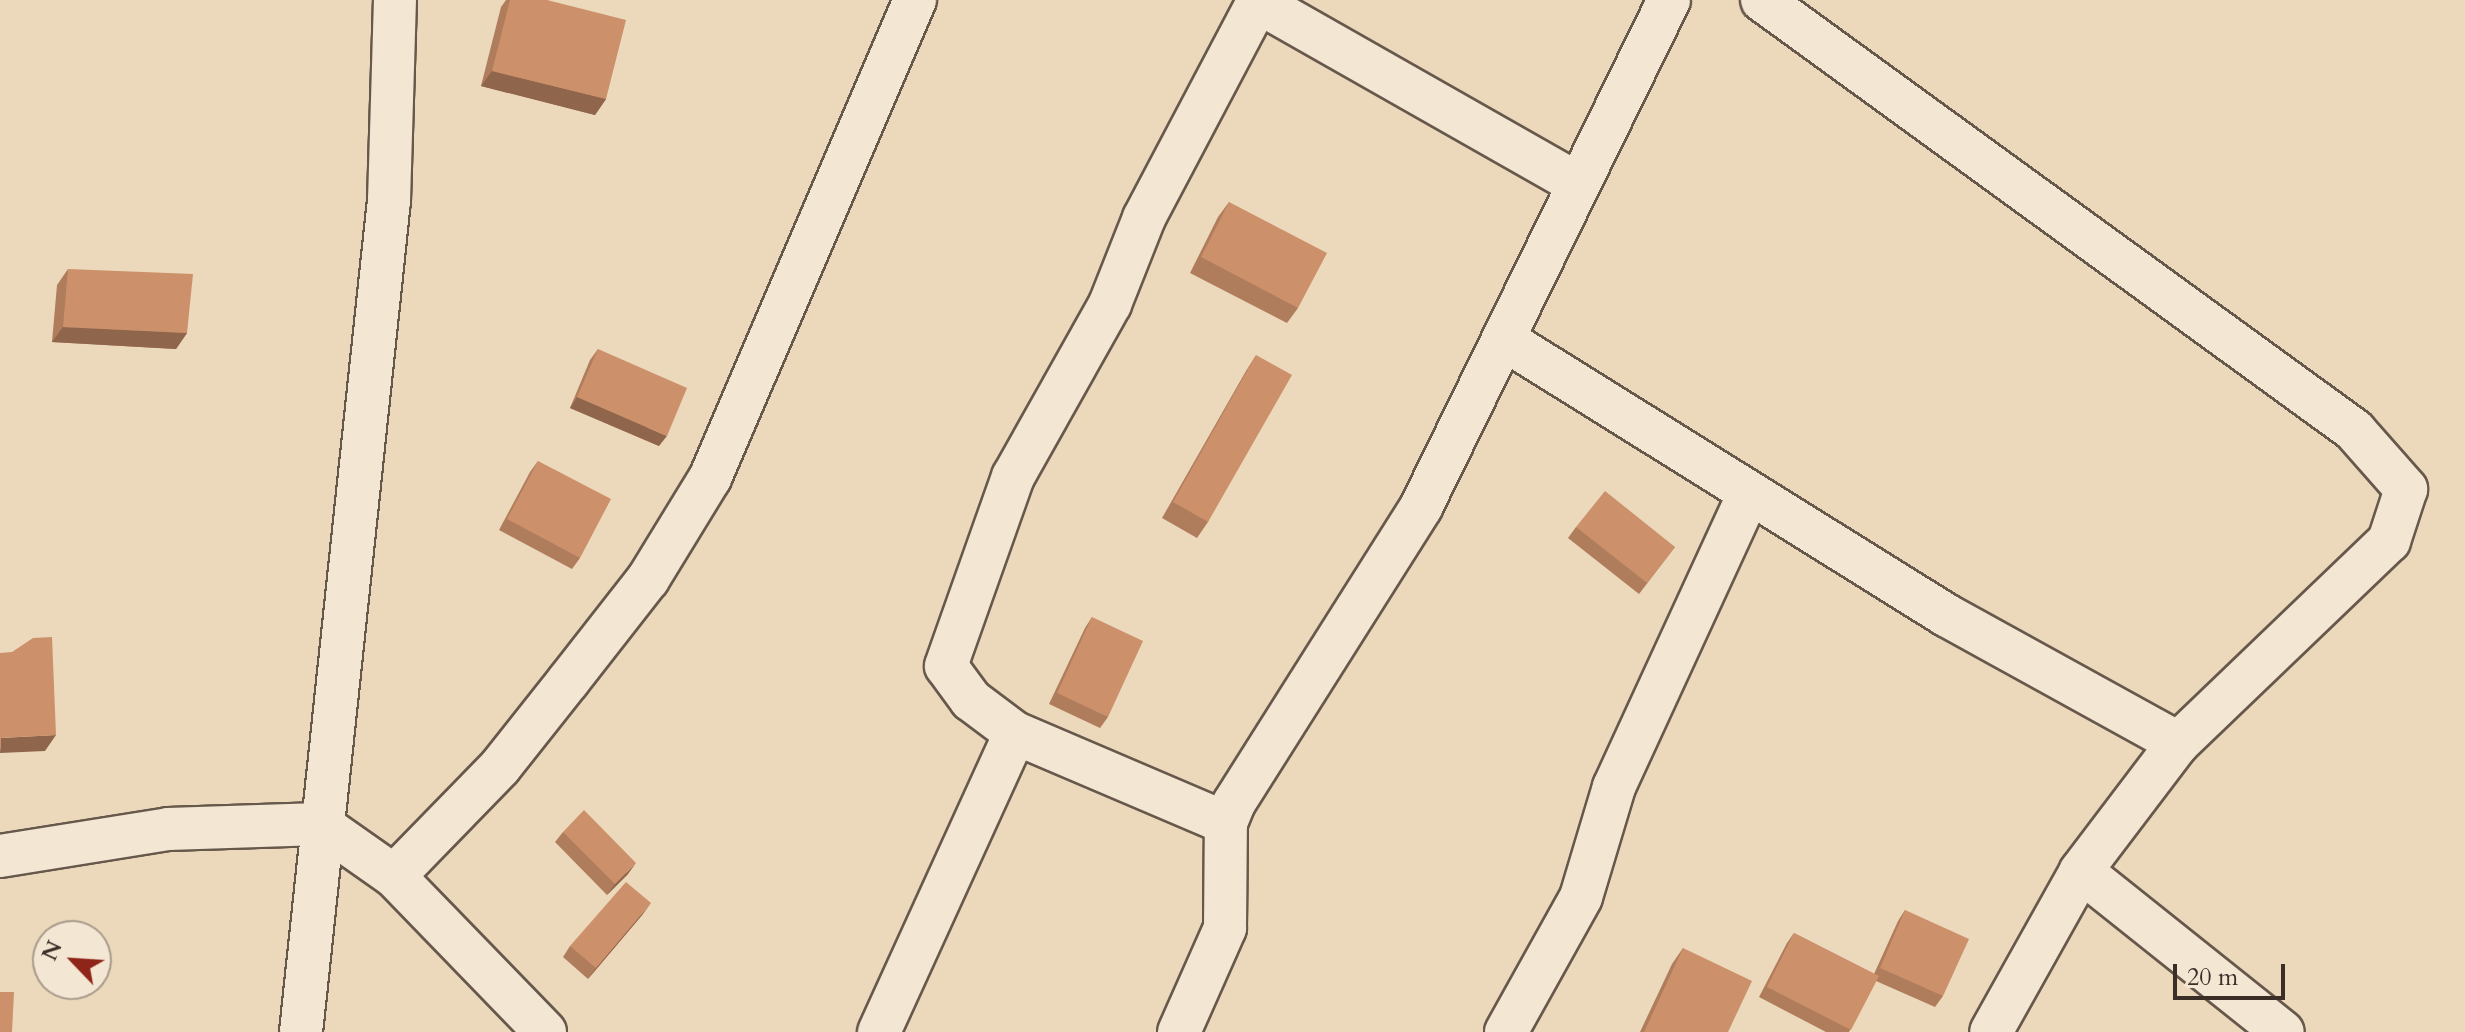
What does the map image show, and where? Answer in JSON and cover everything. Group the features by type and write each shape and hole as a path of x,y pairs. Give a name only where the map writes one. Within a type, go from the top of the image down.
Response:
{"street":[{"path":"301,1032 320,824 389,201 395,0"},
{"path":"394,876 500,767 559,693 648,579 710,478 915,0"},
{"path":"1179,1032 1225,928 1226,823 1421,507 1505,340 1576,183 1669,0"},
{"path":"1762,0 2354,430 2406,489 2389,541 2178,743 2081,871 1991,1032"},
{"path":"1226,823 1015,733 971,700 946,666 959,617 1013,477 1110,304 1144,218 1258,1 1576,183"},
{"path":"1505,340 1946,615 2178,743"},
{"path":"1506,1032 1581,897 1614,787 1749,494"},
{"path":"879,1032 1015,733"},
{"path":"0,856 168,829 320,824 394,876 545,1032"},
{"path":"2081,871 2283,1032"}],"building":[{"path":"510,0 547,0 626,20 606,99 492,71"},
{"path":"1229,202 1327,253 1298,308 1201,257"},
{"path":"68,269 193,274 187,333 63,327"},
{"path":"598,349 687,388 667,436 577,397"},
{"path":"1256,355 1292,375 1208,522 1173,502"},
{"path":"538,461 611,499 580,558 507,519"},
{"path":"1605,491 1675,547 1647,583 1576,527"},
{"path":"1092,617 1143,641 1108,717 1057,693"},
{"path":"52,637 56,735 1,738 0,748 0,653 12,652 33,638"},
{"path":"584,810 636,863 615,884 563,832"},
{"path":"626,882 651,903 596,968 570,946"},
{"path":"1905,910 1969,939 1943,996 1880,968"},
{"path":"1794,933 1879,976 1851,1030 1767,987"},
{"path":"1683,948 1752,981 1728,1032 1644,1032"},
{"path":"0,992 14,992 12,1032 0,1032"}]}
